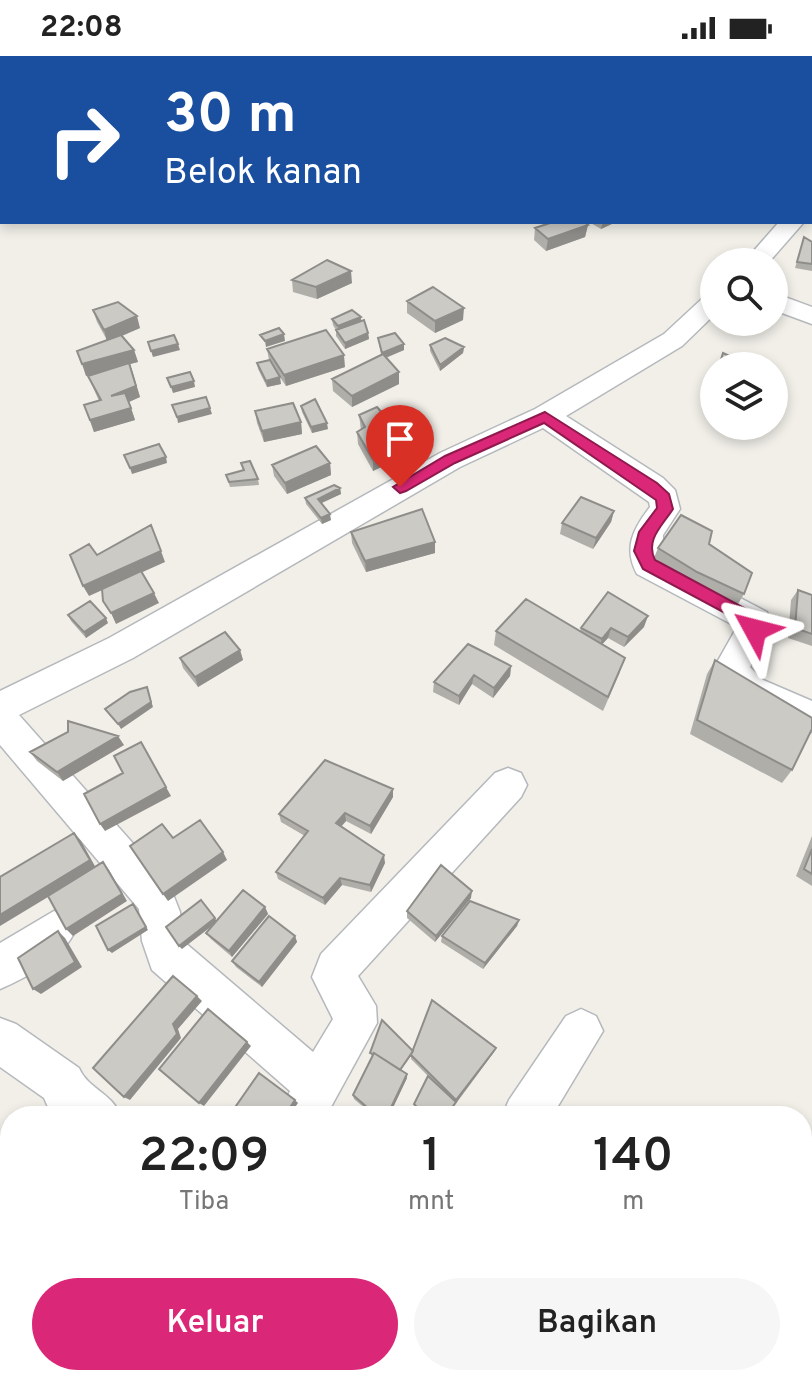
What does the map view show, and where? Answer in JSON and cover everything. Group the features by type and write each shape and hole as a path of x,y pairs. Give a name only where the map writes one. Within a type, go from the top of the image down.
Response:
{"street":[{"path":"769,248 790,224"},
{"path":"788,307 812,316"},
{"path":"0,708 121,648 450,460 545,416 673,340 700,314"},
{"path":"545,416 652,486 664,498 665,509 647,532 642,551 648,565 755,621 755,630 731,665 732,673 751,690 812,717"},
{"path":"0,719 155,898 161,910 160,934 167,955 310,1101 355,1023 354,1006 333,977 336,969 508,785"},
{"path":"0,968 54,931"},
{"path":"532,1106 581,1031"},
{"path":"0,1040 63,1084 67,1106"}],"building":[{"path":"547,224 588,225 548,239 535,228"},
{"path":"804,237 812,242 812,264 797,262"},
{"path":"327,260 351,271 316,287 292,280"},
{"path":"433,287 464,308 435,321 407,301"},
{"path":"118,302 137,316 104,330 93,310"},
{"path":"352,310 361,317 338,326 332,319"},
{"path":"364,320 368,333 345,343 336,330"},
{"path":"279,328 284,334 265,341 260,335"},
{"path":"326,330 344,355 284,375 267,349"},
{"path":"395,333 404,344 382,353 378,338"},
{"path":"121,335 134,350 82,364 77,351"},
{"path":"174,335 178,344 151,351 148,342"},
{"path":"445,338 464,347 440,365 430,345"},
{"path":"383,354 399,372 352,396 332,379"},
{"path":"270,360 280,377 266,381 257,363"},
{"path":"129,363 136,386 111,396 125,393 131,408 90,420 84,405 101,400 88,376"},
{"path":"190,372 194,381 171,387 167,378"},
{"path":"206,397 210,408 177,417 172,405"},
{"path":"315,399 327,423 311,427 301,406"},
{"path":"293,403 301,422 262,431 255,411"},
{"path":"377,407 408,443 373,460 357,432 365,427 359,415"},
{"path":"159,444 166,457 130,468 124,455"},
{"path":"316,446 330,463 285,483 272,465"},
{"path":"250,461 258,479 229,482 226,475 244,470 241,463"},
{"path":"334,485 340,488 318,499 330,514 321,518 305,498"},
{"path":"581,497 614,511 596,538 562,523"},
{"path":"422,509 435,542 365,561 351,532"},
{"path":"681,515 712,531 709,544 752,573 744,594 697,572 658,548"},
{"path":"151,525 161,551 83,586 70,555 89,544 97,555"},
{"path":"141,571 154,593 111,613 103,601 102,589"},
{"path":"798,590 812,595 812,634 795,628"},
{"path":"608,592 648,616 628,637 611,628 602,639 581,628"},
{"path":"526,599 625,658 608,697 496,631"},
{"path":"90,601 106,618 84,632 68,615"},
{"path":"225,632 240,650 195,677 180,658"},
{"path":"468,644 511,666 494,688 474,675 459,696 434,682"},
{"path":"715,660 812,718 812,729 792,770 697,720"},
{"path":"147,687 151,702 118,724 105,709 130,692"},
{"path":"68,721 118,736 57,772 30,752 68,732"},
{"path":"141,742 166,787 100,824 84,794 123,773 114,756"},
{"path":"325,760 393,789 370,826 345,813 336,823 384,855 370,885 340,878 323,898 276,872 308,831 279,814"},
{"path":"200,820 223,852 163,894 130,846 162,824 173,838"},
{"path":"74,833 90,860 0,915 0,877"},
{"path":"812,849 812,874 804,869"},
{"path":"103,862 122,894 66,929 48,896"},
{"path":"441,865 472,891 436,936 407,911"},
{"path":"243,890 265,907 229,951 206,933"},
{"path":"201,900 215,918 179,946 166,927"},
{"path":"470,901 519,920 485,963 442,936"},
{"path":"133,904 146,927 108,950 96,926"},
{"path":"269,916 295,936 259,982 232,961"},
{"path":"58,931 75,962 33,989 18,958"},
{"path":"173,976 197,996 173,1024 177,1034 124,1097 93,1068"},
{"path":"432,1000 496,1048 456,1100 411,1055"},
{"path":"208,1009 247,1042 199,1103 159,1069"},
{"path":"382,1020 413,1051 400,1070 370,1053"},
{"path":"374,1053 407,1074 392,1106 366,1106 353,1095"},
{"path":"259,1073 295,1100 291,1106 236,1106"},
{"path":"428,1076 456,1102 453,1106 414,1104"}],"route":[{"path":"400,487 545,416 652,486 664,498 665,509 647,532 642,551 648,565 755,621 755,630"}]}
